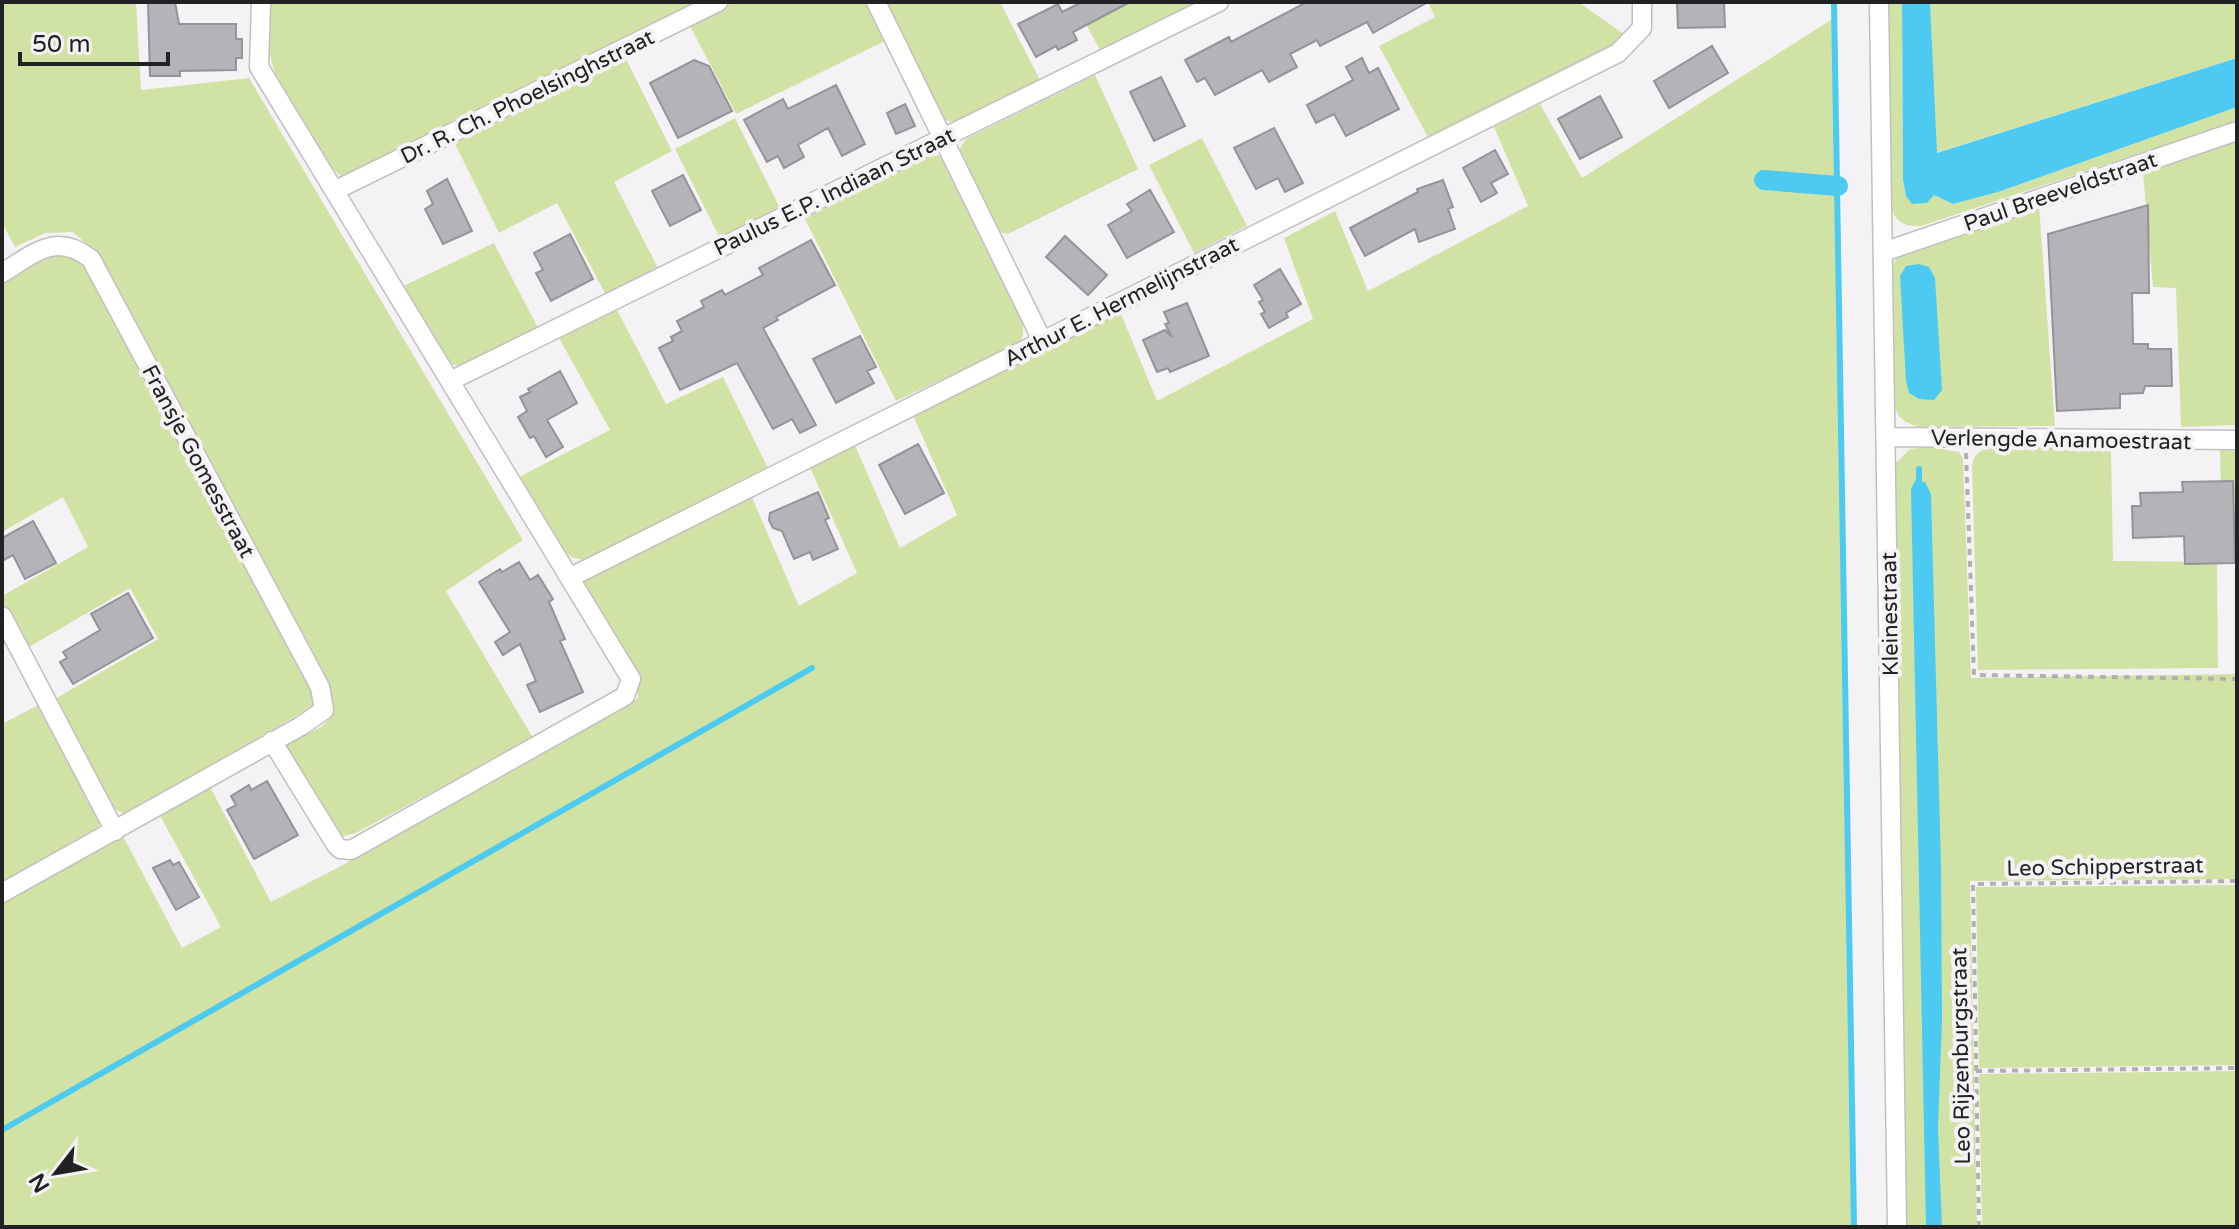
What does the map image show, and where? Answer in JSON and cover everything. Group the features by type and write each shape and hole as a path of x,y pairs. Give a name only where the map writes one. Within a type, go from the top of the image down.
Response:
{"street":[{"path":"2,893 272,741 336,845 340,849 351,850 625,696 631,679 259,67 261,2"},
{"name":"Dr. R. Ch. Phoelsinghstraat","path":"336,190 718,2"},
{"path":"876,2 1042,340"},
{"name":"Paulus E.P. Indiaan Straat","path":"450,381 1219,2"},
{"name":"Arthur E. Hermelijnstraat","path":"571,577 1618,53 1642,28 1642,2"},
{"name":"Kleinestraat","path":"1879,2 1897,1227"},
{"name":"Paul Breeveldstraat","path":"1883,252 2237,131"},
{"name":"Fransje Gomesstraat","path":"2,273 45,248 66,244 91,259 320,687 324,710 272,741"},
{"name":"Verlengde Anamoestraat","path":"1886,437 2237,440"},
{"path":"2,616 115,831"}],"path":[{"path":"1966,439 1974,675 2237,679"},
{"name":"Leo Schipperstraat","path":"1973,884 2237,881"},
{"name":"Leo Rijzenburgstraat","path":"1973,884 1979,1227"},
{"path":"1976,1071 2237,1068"}],"green space":[{"path":"2,2 136,2 141,90 249,78 523,540 446,591 533,738 356,833 344,836 333,829 283,745 321,727 332,716 332,700 323,670 92,249 73,232 45,233 15,247 2,223"},
{"path":"271,2 702,2 351,177 340,175 330,167 282,90 269,48"},
{"path":"734,2 870,2 889,39 736,114 689,24"},
{"path":"883,2 1000,2 1040,80 956,123 944,120 934,111"},
{"path":"1074,2 1199,2 1100,50"},
{"path":"1428,2 1578,2 1627,36 1613,48 1429,139 1379,46 1435,17"},
{"path":"1886,2 1902,2 1903,180 1906,196 1934,195 1953,204 1998,192 2237,107 2237,121 1921,226 1910,226 1895,216 1890,205"},
{"path":"1930,2 2237,2 2237,58 1936,153"},
{"path":"1834,18 1854,1227 2,1227 2,900 122,834 182,948 221,927 158,812 209,785 271,902 341,866 638,698 636,674 585,583 586,576 750,493 799,606 857,573 808,463 853,441 900,548 957,515 912,413 1119,309 1157,401 1313,319 1284,238 1335,211 1368,291 1528,206 1494,127 1540,104 1582,178"},
{"path":"625,57 672,151 614,182 659,270 606,295 557,203 499,233 454,142"},
{"path":"1095,75 1138,169 1008,234 998,232 960,159 960,148 966,139"},
{"path":"735,118 780,208 720,238 675,149"},
{"path":"1202,138 1247,226 1194,253 1149,165"},
{"path":"2237,140 2237,425 2181,427 2176,288 2153,287 2143,172"},
{"path":"939,155 947,163 1023,321 1023,335 1018,344 896,401 803,215 919,158"},
{"path":"2039,204 2055,426 1918,427 1905,421 1893,402 1893,265 1898,255"},
{"path":"494,243 538,328 462,366 449,364 399,288"},
{"path":"66,248 87,266 315,689 315,705 126,815 112,807 55,699 158,639 130,588 27,648 2,601 2,596 88,547 63,497 2,532 2,275"},
{"path":"616,308 666,404 723,377 768,468 585,560 573,558 561,549 517,478 610,430 559,338"},
{"path":"1928,447 1959,452 1963,459 1971,678 2237,674 2237,879 1970,881 1977,1227 1900,1227 1894,465 1910,449"},
{"path":"2111,447 2113,561 2217,562 2218,668 1978,670 1972,466 1975,457 1987,448"},
{"path":"2220,447 2237,447 2237,561 2222,561"},
{"path":"38,705 100,822 96,833 2,886 2,724"},
{"path":"2237,885 2237,1065 1979,1068 1976,887"},
{"path":"2237,1071 2237,1227 1982,1227 1979,1074"}],"water":[{"path":"1902,2 1930,2 1937,153 2237,58 2237,107 1998,192 1953,204 1934,195 1927,203 1912,204 1906,196 1903,180"},
{"path":"1919,264 1929,267 1935,278 1942,390 1934,400 1919,399 1909,393 1906,381 1900,276 1906,266"},
{"path":"1915,481 1925,482 1931,494 1941,866 1942,1019 1938,1128 1942,1227 1926,1227 1911,489"}],"building":[{"path":"148,2 175,2 179,24 236,24 236,39 242,39 242,58 236,58 236,70 180,71 180,76 150,76"},
{"path":"1082,2 1130,2 1073,32 1077,40 1058,50 1056,46 1036,57 1018,24 1058,4 1062,12"},
{"path":"1307,2 1428,2 1373,33 1367,22 1320,46 1317,40 1290,54 1297,67 1269,82 1262,70 1215,95 1205,78 1197,82 1185,60 1229,37 1231,42"},
{"path":"1677,2 1724,2 1725,27 1678,28"},
{"path":"1712,46 1728,73 1669,108 1654,81"},
{"path":"1362,58 1369,73 1378,68 1399,109 1346,136 1334,114 1316,123 1307,105 1353,80 1346,67"},
{"path":"694,60 709,66 732,111 678,138 650,83"},
{"path":"1161,77 1185,126 1154,141 1130,92"},
{"path":"836,85 865,144 842,156 828,128 798,145 804,157 784,168 778,156 767,162 744,120 783,99 788,109"},
{"path":"1600,96 1622,137 1580,159 1558,119"},
{"path":"905,104 915,126 896,134 887,113"},
{"path":"1274,128 1303,183 1285,192 1278,178 1256,189 1234,148"},
{"path":"1495,150 1508,174 1491,183 1497,193 1481,202 1463,168"},
{"path":"683,175 701,210 670,226 652,191"},
{"path":"447,179 472,231 443,244 425,209 433,204 427,191"},
{"path":"1443,180 1453,207 1448,209 1455,229 1419,242 1415,229 1365,256 1350,228 1418,192 1417,189"},
{"path":"1150,190 1174,232 1127,258 1108,225 1132,211 1127,204"},
{"path":"2148,205 2149,293 2132,293 2133,344 2148,344 2148,349 2171,349 2172,386 2145,386 2143,393 2120,394 2120,408 2057,411 2048,234"},
{"path":"570,234 593,279 551,301 536,273 543,270 534,253"},
{"path":"1065,236 1107,275 1088,295 1046,257"},
{"path":"811,240 835,285 776,317 778,320 763,328 816,425 800,433 792,419 773,429 737,363 680,390 659,348 673,341 671,337 682,331 677,321 704,307 701,301 722,290 725,295 763,275 759,268"},
{"path":"1280,269 1301,304 1286,313 1288,317 1269,328 1261,314 1265,312 1259,302 1263,300 1254,285"},
{"path":"1187,303 1209,356 1170,372 1168,368 1157,372 1143,340 1165,330 1172,337 1165,324 1169,323 1164,312"},
{"path":"860,336 876,367 867,371 874,383 836,403 813,359"},
{"path":"560,371 577,403 547,420 563,447 546,457 518,417 527,411 520,397"},
{"path":"918,444 944,493 905,514 879,465"},
{"path":"2233,481 2235,563 2185,564 2184,536 2133,538 2132,506 2141,506 2140,493 2183,492 2182,482"},
{"path":"818,492 829,518 825,520 838,549 813,560 810,552 794,559 782,531 773,528 770,513"},
{"path":"33,521 56,563 25,579 13,555 2,561 2,538"},
{"path":"519,562 530,580 538,575 553,599 549,602 565,639 560,641 583,692 540,712 527,685 536,681 520,644 503,655 495,642 510,632 479,582"},
{"path":"128,593 153,638 73,684 60,662 67,658 63,652 100,630 91,614"},
{"path":"267,781 298,835 254,859 227,810 236,805 231,796 249,785 251,790"},
{"path":"170,860 173,865 179,862 199,897 176,910 153,868"}],"waterway":[{"path":"1834,2 1854,1227"},
{"path":"1764,180 1838,186"},
{"path":"1919,469 1919,488"},
{"path":"2,1130 812,668"}]}
